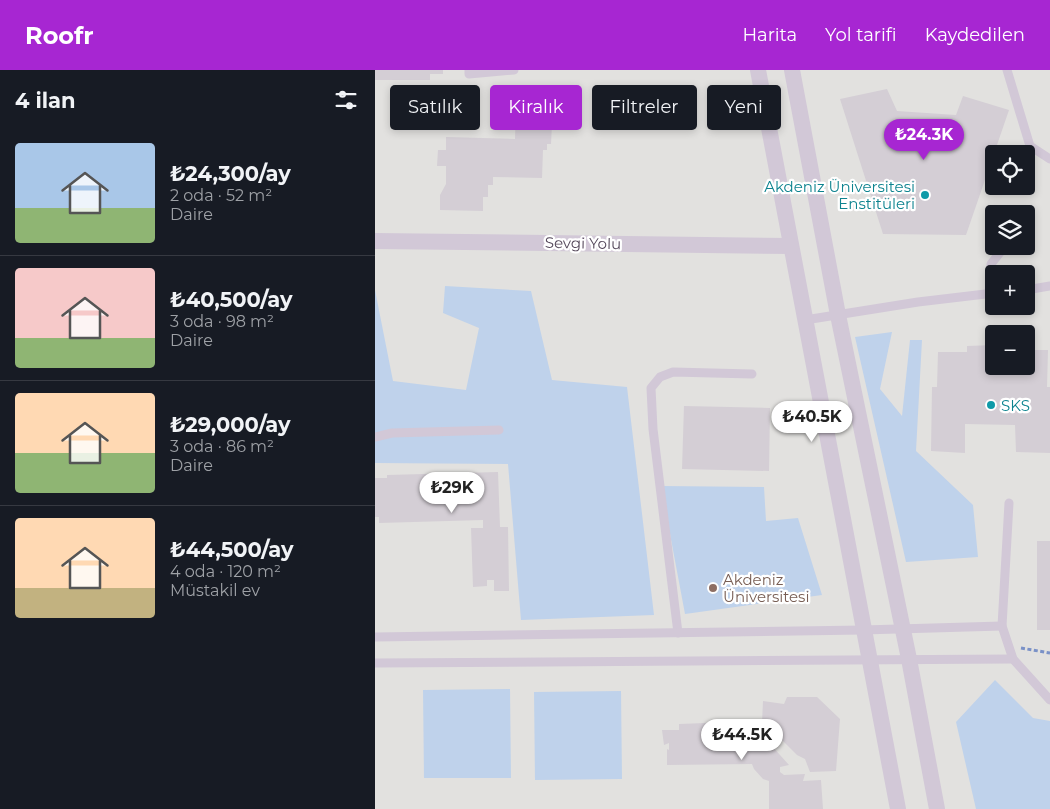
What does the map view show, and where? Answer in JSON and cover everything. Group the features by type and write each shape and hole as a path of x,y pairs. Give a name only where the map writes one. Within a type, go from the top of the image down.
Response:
{"street":[{"path":"758,70 868,660 898,809"},
{"path":"792,70 838,315 903,629 937,809"},
{"name":"Sevgi Yolu","path":"375,241 791,246"}],"lane":[{"path":"469,70 469,74 514,70"},
{"path":"1007,70 1030,146 1050,159"},
{"path":"1035,288 1050,286"},
{"path":"805,320 918,302 985,295"},
{"path":"677,633 653,429 651,388 660,377 673,372 752,374"},
{"path":"375,438 392,433 499,430"},
{"path":"1009,503 1002,626 1013,659 1050,700"},
{"path":"375,637 863,630 1002,626"},
{"path":"375,663 1013,659"}],"path":[{"path":"1009,646 1050,653"}],"shaded area":[{"name":"Akdeniz Üniversitesi","path":"375,70 1050,70 1050,809 375,809"},
{"path":"445,286 531,291 552,380 627,387 654,615 521,620 508,464 375,463 375,290 393,381 466,390 479,328 443,313"},
{"path":"892,332 880,389 902,416 910,340 922,340 916,451 973,505 978,557 906,562 855,337"},
{"path":"661,486 764,487 766,521 798,518 822,595 685,614"},
{"path":"995,680 1033,718 1050,721 1050,809 976,809 956,722"},
{"path":"510,689 511,778 424,778 423,690"},
{"path":"621,691 622,779 535,780 534,692"}],"building":[{"path":"375,70 443,70 443,74 430,74 430,80 375,80"},
{"name":"Akdeniz Üniversitesi Enstitüleri","path":"887,89 897,111 956,115 963,96 1009,110 997,145 985,145 985,180 966,235 883,234 840,99"},
{"path":"515,130 552,130 551,144 547,144 547,150 543,150 542,178 493,177 493,185 488,185 488,197 483,197 483,211 440,210 440,195 446,184 446,166 437,166 438,150 446,150 446,137 515,139"},
{"name":"SKS","path":"985,345 985,375 1035,375 1035,350 1048,350 1047,387 1050,387 1050,453 1016,452 1015,425 965,424 965,453 931,451 932,387 937,387 938,352 967,352 967,346"},
{"path":"684,406 770,408 769,471 682,469"},
{"path":"498,472 500,527 508,527 509,591 494,591 494,580 487,580 487,586 473,587 471,528 483,528 483,520 379,523 379,517 375,517 375,478 387,478 387,475"},
{"path":"1037,541 1050,541 1050,630 1037,630"},
{"path":"787,697 817,697 840,719 836,771 810,772 805,759 797,755 780,738 780,727 766,727 762,723 763,701 784,704"},
{"path":"732,722 735,732 763,729 760,745 771,745 789,765 780,767 780,772 784,775 805,774 803,781 821,780 823,809 769,809 769,781 763,779 752,764 667,765 669,743 664,745 662,730 679,730 679,724"}],"place":[{"name":"Akdeniz Üniversitesi Enstitüleri","path":"925,195"},
{"name":"SKS","path":"991,405"},
{"name":"Akdeniz Üniversitesi","path":"713,588"}]}
